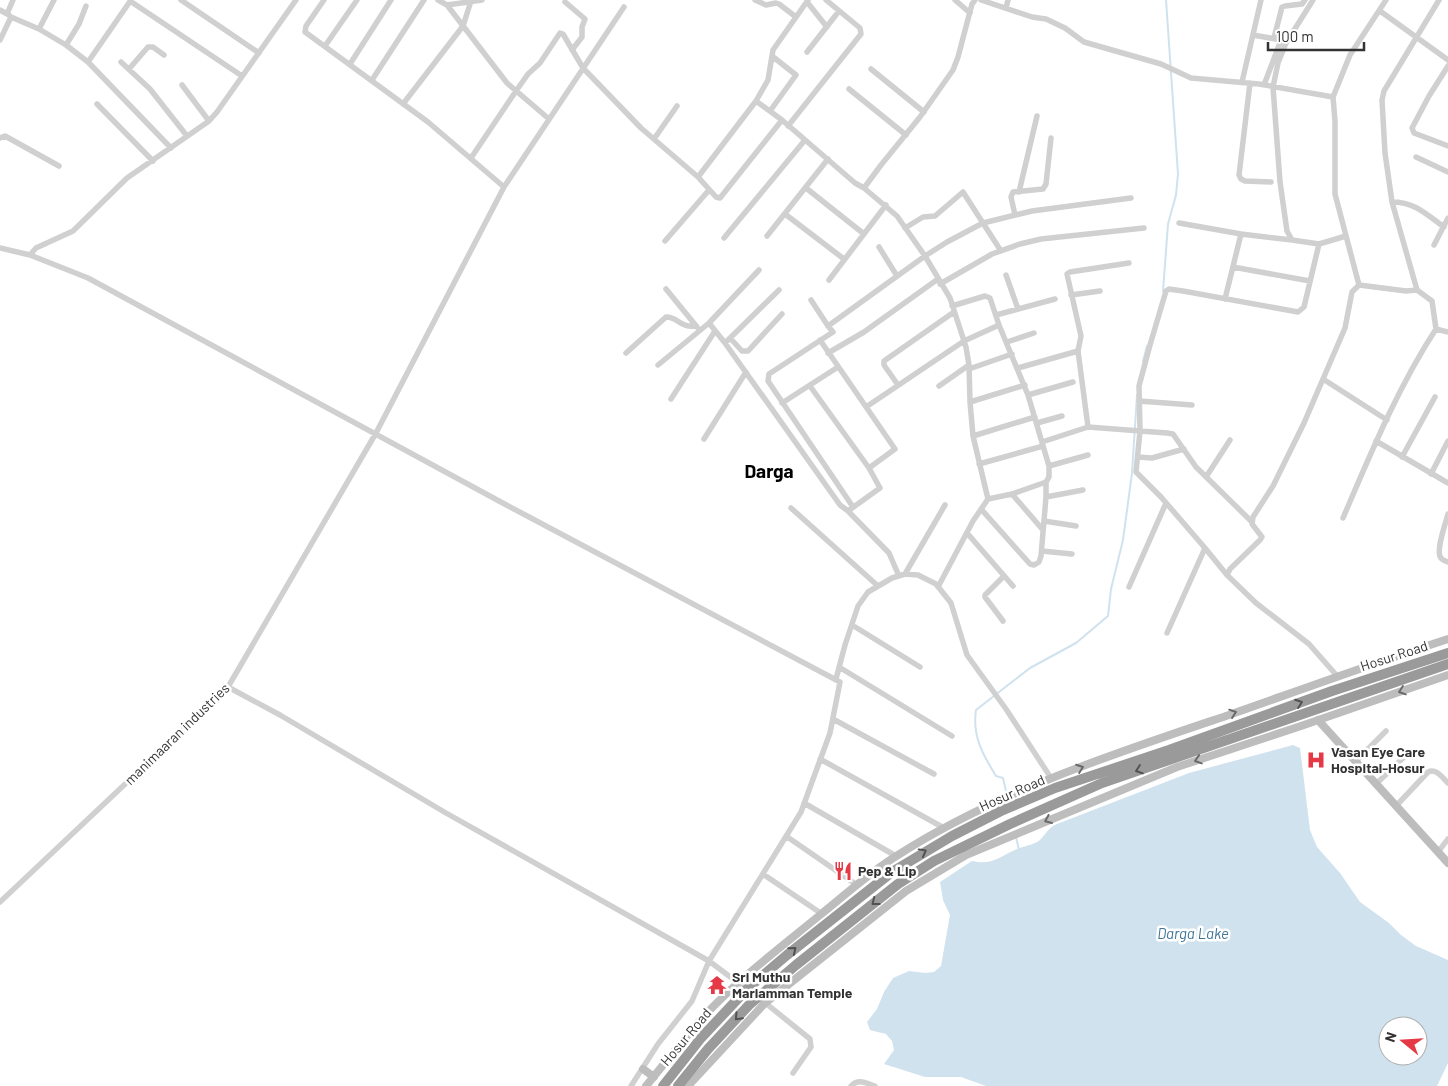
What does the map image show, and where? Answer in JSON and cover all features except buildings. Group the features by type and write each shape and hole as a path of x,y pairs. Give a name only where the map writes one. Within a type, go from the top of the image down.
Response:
{"highway":[{"name":"Hosur Road","path":"663,1086 701,1038 747,990 787,955 892,872 924,852 1001,811 1055,788 1169,750 1332,691 1448,653"},
{"name":"Hosur Road","path":"678,1086 708,1049 796,965 898,884 934,861 1027,816 1102,783 1448,664"}],"street":[{"path":"0,40 13,0"},
{"path":"40,29 54,0"},
{"path":"88,62 130,0 242,76"},
{"path":"181,0 259,53"},
{"path":"30,255 36,248 73,231 127,178 209,121 218,112 296,0"},
{"path":"324,0 304,29 305,32 403,104 504,188"},
{"path":"325,46 357,0"},
{"path":"350,64 392,0"},
{"path":"372,80 424,0"},
{"path":"438,0 447,5 507,83 550,119"},
{"path":"447,5 482,0"},
{"path":"755,0 766,6 779,4 796,17"},
{"path":"788,126 861,34 860,28 826,0"},
{"path":"955,0 970,13"},
{"path":"864,188 880,165 924,112 953,70 975,0"},
{"path":"981,0 1032,17 1046,19 1065,28 1084,42 1161,64 1191,78 1250,83 1333,97"},
{"path":"1006,8 1008,0"},
{"path":"1242,82 1261,0"},
{"path":"1274,38 1282,7 1302,4 1305,0"},
{"path":"1292,240 1286,231 1280,182 1273,87 1278,63 1286,43 1313,0"},
{"path":"1359,285 1335,194 1335,121 1333,97 1350,55 1386,0"},
{"path":"1343,518 1376,441 1424,348 1436,329 1432,301 1418,290 1392,202 1385,153 1382,100 1384,91 1439,0"},
{"path":"403,104 463,26 471,1"},
{"path":"565,1 585,20 582,27 582,37 572,50"},
{"path":"698,177 756,101 768,80 772,56 777,43 808,1 827,27"},
{"path":"66,45 79,24 86,6"},
{"name":"manimaaran industries","path":"0,902 228,687 376,433 504,188 624,8"},
{"path":"0,10 40,29 66,45 88,62 171,148"},
{"path":"807,52 839,11"},
{"path":"1380,11 1448,60"},
{"path":"470,158 528,74 540,63 559,34 563,34 583,68 654,139 698,177 716,197 720,198 782,120"},
{"path":"1253,35 1280,38 1281,41 1264,85"},
{"path":"129,69 148,47 153,47 164,55"},
{"path":"770,111 796,75 772,56"},
{"path":"121,62 150,89 187,136"},
{"path":"1448,66 1412,128 1414,133 1448,146"},
{"path":"872,69 924,112"},
{"path":"1250,83 1239,175 1245,181 1272,182"},
{"path":"182,85 209,121"},
{"path":"849,89 906,135"},
{"path":"756,101 782,120 855,183 886,205 897,216 925,256 950,298 964,341 969,367 973,436 988,499"},
{"path":"97,104 152,161"},
{"path":"654,139 677,106"},
{"path":"1020,192 1037,116"},
{"path":"0,138 5,136 59,166"},
{"path":"1015,215 1012,194 1045,187 1050,138"},
{"path":"724,238 805,140"},
{"path":"1416,157 1448,172"},
{"path":"767,236 828,160"},
{"path":"806,188 864,234"},
{"path":"665,241 709,190"},
{"path":"905,228 923,217 935,216 963,192 1000,251"},
{"path":"828,326 925,256 947,242 983,224 1050,208 1131,198"},
{"path":"1392,202 1409,204 1418,208 1444,227"},
{"path":"829,280 886,205"},
{"path":"785,214 844,259"},
{"path":"1434,245 1448,218"},
{"path":"1179,223 1241,234 1318,244 1346,236"},
{"path":"828,353 864,332 939,282 1000,251 1032,241 1144,228"},
{"path":"1225,299 1241,234"},
{"path":"1318,244 1304,307 1298,312 1183,291 1169,289 1166,291 1140,380 1136,472 1166,503 1227,575 1256,602 1309,644 1338,677"},
{"path":"879,247 897,276"},
{"path":"0,248 30,255 88,278 653,584 840,682 830,733 801,812 709,961 692,1002 658,1044 630,1086"},
{"path":"1088,427 1078,351 1081,336 1067,274 1130,263"},
{"path":"1233,267 1310,281"},
{"path":"658,365 698,328 708,323 759,270"},
{"path":"1006,275 1018,309"},
{"path":"1359,285 1406,291 1418,290"},
{"path":"1251,521 1273,486 1324,379 1347,322 1352,292 1359,285"},
{"path":"666,289 698,328"},
{"path":"725,343 779,290"},
{"path":"1071,294 1100,291"},
{"path":"898,385 884,366 884,361 953,309 988,296 1025,385 1049,466 1049,477 1046,482 1042,552 1039,562 1034,565 1030,564 981,508"},
{"path":"996,315 1055,299"},
{"path":"811,300 832,332 768,376 768,381 851,509 889,553 902,575"},
{"path":"730,338 742,351 748,351 782,314"},
{"path":"626,352 666,317 672,317 685,326 698,328"},
{"path":"708,323 725,343 840,504 851,509"},
{"path":"866,407 964,341 999,326"},
{"path":"1436,329 1448,332"},
{"path":"671,399 715,331"},
{"path":"1006,342 1034,333"},
{"path":"820,340 895,449 869,468"},
{"path":"1018,368 1078,351"},
{"path":"939,386 969,367 1012,354"},
{"path":"782,403 838,367"},
{"path":"704,439 746,372"},
{"path":"1324,379 1387,420"},
{"path":"1028,395 1073,382"},
{"path":"970,402 1025,385"},
{"path":"810,386 869,468 880,488 851,509"},
{"path":"1402,457 1435,397"},
{"path":"1139,401 1192,405"},
{"path":"973,436 1036,420 1062,416"},
{"path":"979,464 1043,444 1088,427 1167,432 1173,434 1196,467 1251,521 1262,537 1230,569 1227,575"},
{"path":"1206,477 1230,440"},
{"path":"1376,441 1448,483"},
{"path":"1431,474 1448,441"},
{"path":"1138,457 1157,458 1184,449"},
{"path":"1049,466 1088,455"},
{"path":"938,587 966,532 988,499 1012,494 1046,482"},
{"path":"1046,497 1083,490"},
{"path":"1012,494 1043,530"},
{"path":"1130,587 1166,503"},
{"path":"902,575 945,505"},
{"path":"791,508 878,586"},
{"path":"1448,514 1439,554 1442,559 1448,562"},
{"path":"1044,521 1076,526"},
{"path":"966,532 1013,586"},
{"path":"1167,633 1205,548"},
{"path":"1042,552 1072,554"},
{"path":"836,680 858,606 868,592 892,578 902,575 918,575 938,587 951,603 967,656 1006,709 1051,778"},
{"path":"1003,621 985,597 985,594 1004,576"},
{"path":"852,625 920,667"},
{"path":"646,1086 708,1013 738,982 857,885 896,856 944,828 998,800 1051,778 1168,735 1436,642 1447,641"},
{"path":"1436,642 1442,651 1444,660 1439,678"},
{"path":"839,667 952,736"},
{"path":"688,1086 761,1000 906,891 966,855 1177,767 1448,675"},
{"path":"228,687 709,961 747,990"},
{"path":"833,719 934,774"},
{"path":"1318,720 1448,863"},
{"path":"1356,762 1386,731"},
{"path":"1376,784 1404,757"},
{"path":"820,759 944,828"},
{"path":"1396,806 1431,770 1448,783"},
{"path":"804,803 896,856"},
{"path":"786,836 857,885"},
{"path":"1438,852 1448,839"},
{"path":"763,874 822,914"},
{"path":"761,1000 810,1039 811,1047 793,1073"},
{"path":"643,1069 654,1077"},
{"path":"851,1086 859,1081 875,1086"}],"water":[{"name":"Darga Lake","path":"1293,745 1300,748 1310,830 1317,847 1340,873 1360,902 1416,946 1448,960 1448,1063 1437,1086 986,1086 961,1077 925,1077 884,1064 894,1050 892,1041 886,1034 870,1030 867,1022 877,1009 884,992 893,978 909,971 934,972 941,966 950,915 943,900 940,882 972,861 991,861 1038,842 1049,829 1057,824 1189,773"}],"waterway":[{"path":"1163,291 1168,224 1176,195 1178,174 1166,0"},
{"path":"1143,361 1147,346"},
{"path":"1007,796 1003,778 996,776 977,737 976,710 1030,668 1076,643 1108,616 1111,589 1123,540 1132,473 1137,395"},
{"path":"1016,837 1019,850"}],"place":[{"name":"Vasan Eye Care Hospital-Hosur","path":"1316,760"},
{"name":"Pep & Lip","path":"843,871"},
{"name":"Sri Muthu Mariamman Temple","path":"717,985"}],"district":[{"name":"Darga","path":"769,471"}]}
